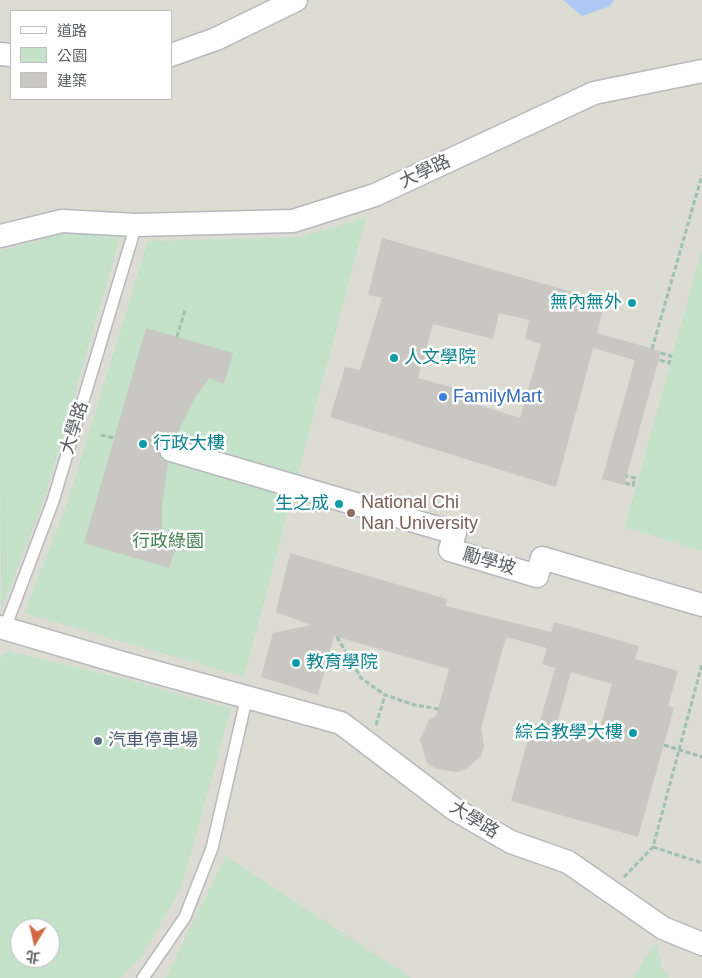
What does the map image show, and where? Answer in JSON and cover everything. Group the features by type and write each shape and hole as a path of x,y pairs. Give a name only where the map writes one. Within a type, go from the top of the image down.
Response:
{"street":[{"path":"172,55 216,38 296,0"},
{"name":"大學路","path":"0,236 62,221 136,225 293,221 375,196 594,93 702,70"},
{"name":"勵學坡","path":"172,450 455,533 450,550 502,566 537,576 542,558 702,605"},
{"name":"大學路","path":"3,627 126,664 340,723 454,809 511,842 568,862 663,928 702,944"}],"lane":[{"name":"大學路","path":"3,627 53,501 136,225"},
{"path":"143,978 185,917 212,848 247,696"}],"path":[{"path":"652,348 702,175"},
{"path":"177,337 185,310"},
{"path":"660,353 670,356 669,363 660,360"},
{"path":"101,435 114,438"},
{"path":"625,483 633,486 635,478 626,476"},
{"path":"337,637 361,678 385,694 415,705 438,709"},
{"path":"609,892 653,847 702,664"},
{"path":"370,745 385,694"},
{"path":"664,745 702,757"},
{"path":"653,847 702,863"}],"shaded area":[{"name":"National Chi Nan University","path":"0,0 702,0 702,978 0,978"}],"green space":[{"name":"行政綠園","path":"366,217 244,677 24,613 67,504 148,241 299,237"},
{"path":"64,233 120,237 45,496 1,611 0,251"},
{"path":"702,249 702,551 625,527"},
{"path":"8,651 129,680 231,709 181,888 142,956 120,978 0,978 0,658"},
{"path":"226,856 411,978 166,978"},
{"path":"656,942 662,969 669,978 633,978"}],"water":[{"path":"563,0 614,0 610,6 582,16"}],"building":[{"name":"人文學院","path":"382,238 605,301 597,333 661,351 624,485 602,479 635,360 593,348 556,487 330,417 345,367 360,370 382,298 368,295","holes":["499,313 529,320 525,339 541,344 520,418 475,404 477,394 418,378 433,324 493,339"]},
{"name":"行政大樓","path":"146,328 233,353 224,384 209,378 195,398 175,438 167,437 158,447 161,459 168,463 162,504 162,532 180,536 169,568 84,543"},
{"path":"290,553 447,599 446,606 551,632 554,622 639,646 635,659 678,671 668,706 674,708 638,837 511,801 532,724 539,725 555,668 542,664 547,648 506,637 481,728 484,746 481,756 466,769 456,772 436,769 427,763 420,740 429,720 436,716 449,669 334,636 318,695 261,677 273,633 311,625 276,612","holes":["571,672 612,684 597,739 556,727"]}],"place":[{"name":"無內無外","path":"632,303"},
{"name":"人文學院","path":"394,358"},
{"name":"FamilyMart","path":"443,397"},
{"name":"行政大樓","path":"143,444"},
{"name":"生之成","path":"339,504"},
{"name":"National Chi Nan University","path":"351,513"},
{"name":"教育學院","path":"296,663"},
{"name":"綜合教學大樓","path":"633,733"},
{"name":"汽車停車場","path":"98,741"}]}
